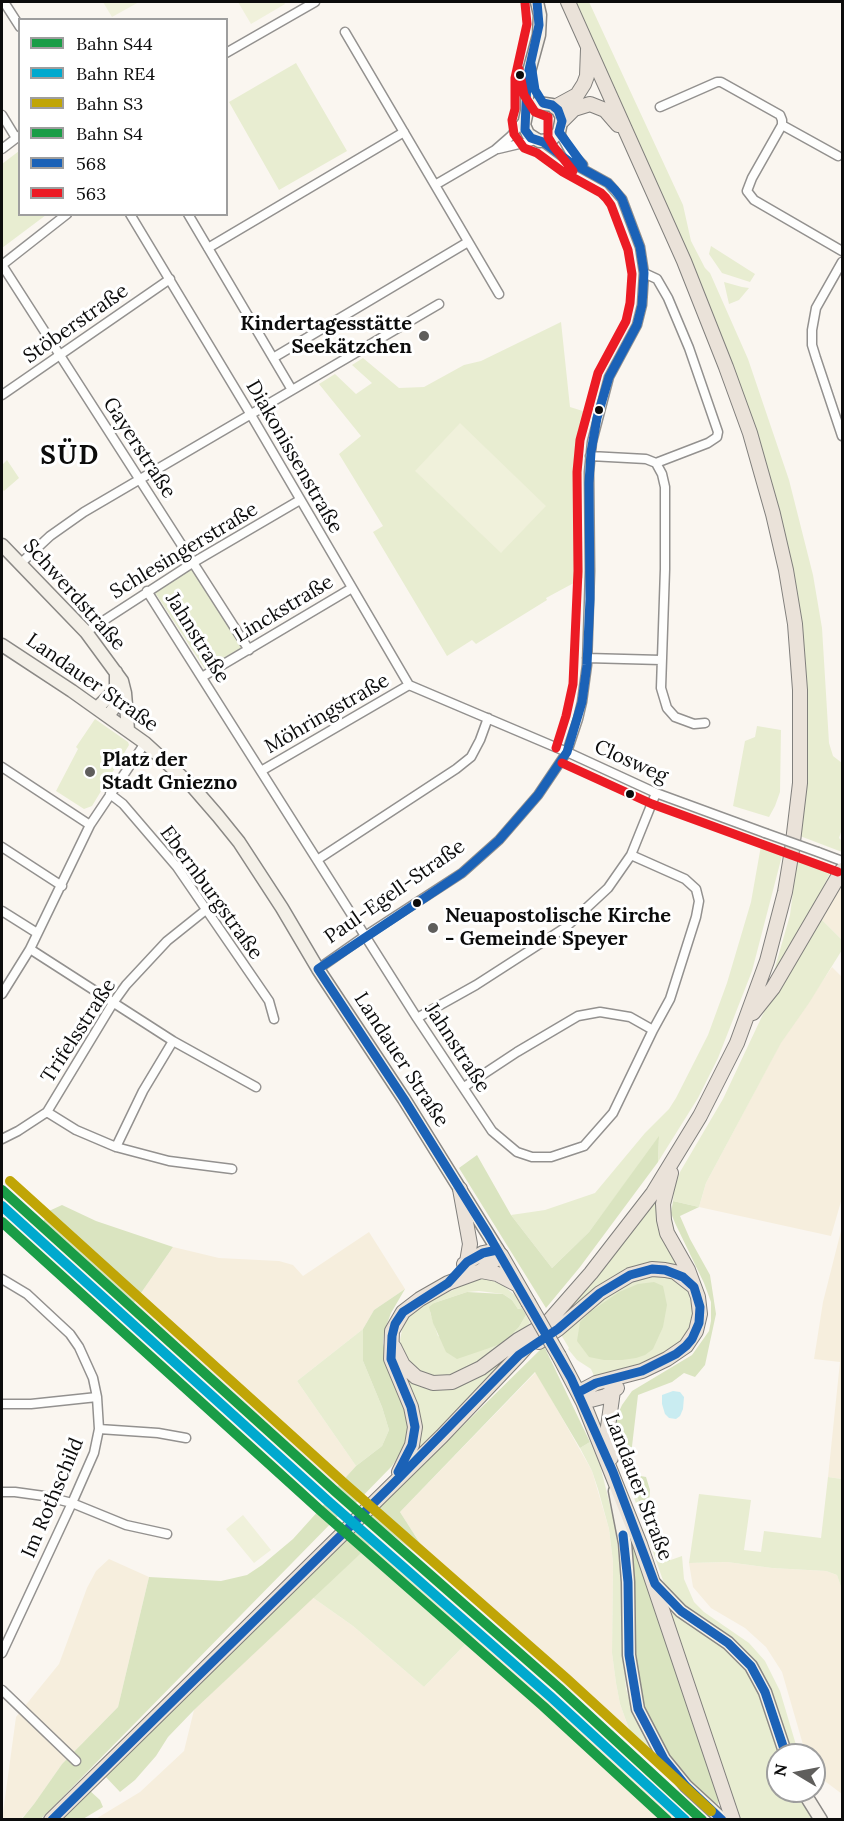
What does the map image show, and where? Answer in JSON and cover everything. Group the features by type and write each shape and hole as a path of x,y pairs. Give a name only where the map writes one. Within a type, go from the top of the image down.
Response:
{"main road":[{"name":"Paul-Egell-Straße","path":"537,2 539,25 527,78 525,130 540,141"},
{"path":"51,1820 391,1486 519,1355 617,1242 674,1160 714,1091 746,1022 779,918 797,812 802,725 795,624 786,570 750,434 726,367 684,261 568,2"},
{"path":"525,116 534,105 549,105 577,95 587,76 588,47"},
{"name":"Paul-Egell-Straße","path":"531,61 535,90 560,113 561,127"},
{"path":"540,141 554,138 580,106 595,104 605,110 627,135"},
{"name":"Schwerdstraße","path":"2,545 86,632 116,672 124,684 128,730"},
{"name":"Landauer Straße","path":"2,645 145,742 192,786 239,842 460,1189 519,1286 581,1397 613,1472 655,1584 733,1820"},
{"name":"Schwerdstraße","path":"97,708 114,691 116,672"},
{"path":"108,716 125,693"},
{"path":"746,1022 773,988 843,870"},
{"path":"581,1397 606,1396 642,1371 676,1354 692,1339 699,1323 698,1297 688,1270 667,1233 664,1220 663,1204 674,1160"},
{"path":"460,1189 470,1244 467,1262"},
{"path":"448,1282 467,1262 483,1253 499,1252"},
{"path":"391,1486 412,1445 415,1427 411,1407 391,1359 391,1342 395,1324 403,1312 420,1299 448,1282 481,1271 499,1252"},
{"path":"519,1355 558,1329 600,1293 630,1275 652,1269 665,1270 675,1272 694,1287"},
{"path":"481,1271 496,1274 519,1286"},
{"path":"391,1342 403,1365 416,1377 433,1383 452,1382 481,1368 518,1340 549,1321"},
{"path":"581,1397 596,1383 642,1371"},
{"path":"613,1391 608,1426 625,1543 629,1655 638,1709 664,1759 686,1786 720,1817"},
{"path":"655,1584 681,1611 728,1643 751,1666 765,1692 782,1743"},
{"path":"810,1803 821,1820"}],"street":[{"path":"228,52 315,2"},
{"path":"4,5 18,24"},
{"path":"345,32 499,294"},
{"path":"660,107 721,82 780,115 783,120 782,125 747,191 754,200 843,251"},
{"path":"2,115 18,137 2,149"},
{"path":"435,185 495,150 512,136 525,116"},
{"path":"782,125 838,156"},
{"name":"Paul-Egell-Straße","path":"561,127 570,152 587,170"},
{"path":"208,248 404,132"},
{"path":"495,150 540,141"},
{"name":"Paul-Egell-Straße","path":"318,969 462,873 499,840 538,795 567,752 582,702 587,658 591,572 590,456 597,418 609,377 637,325 642,305 644,273 640,246 622,199 608,183 570,162 540,141"},
{"path":"2,265 64,216"},
{"name":"Diakonissenstraße","path":"131,216 409,685"},
{"path":"189,216 292,390"},
{"path":"273,358 468,242"},
{"path":"843,262 816,308 812,330 812,345 843,436"},
{"name":"Gayerstraße","path":"2,265 249,650"},
{"path":"590,456 640,458 656,463 708,443 717,436 717,424 668,298 657,279 644,273"},
{"name":"Stöberstraße","path":"2,396 170,279"},
{"path":"20,564 63,526 439,304"},
{"path":"656,463 662,474 665,495 665,592 661,688 670,712 678,719 688,723 705,723"},
{"name":"Schlesingerstraße","path":"86,632 194,562 300,500"},
{"name":"Linckstraße","path":"202,677 352,588"},
{"name":"Jahnstraße","path":"147,591 417,1018 492,1131 517,1152 532,1157 551,1157 584,1146 613,1113 670,999 696,917 699,901 696,889 685,879 631,855"},
{"path":"587,658 661,660"},
{"name":"Closweg","path":"409,685 567,752 656,793 843,861"},
{"name":"Möhringstraße","path":"261,771 409,685"},
{"path":"317,860 456,770 471,757 488,718"},
{"path":"2,994 30,949 90,825 145,742"},
{"path":"2,767 90,825"},
{"path":"417,1018 476,985 566,927 608,888 631,855 656,793"},
{"name":"Ebernburgstraße","path":"110,794 123,804 177,867 269,1001 274,1019"},
{"path":"2,847 62,886"},
{"name":"Trifelsstraße","path":"2,1139 47,1112 113,1003 167,941 207,909"},
{"path":"2,911 37,933"},
{"path":"30,949 173,1041 256,1087"},
{"path":"464,1087 578,1016 600,1012 630,1017 653,1030"},
{"path":"116,1147 143,1090 173,1041"},
{"path":"47,1112 76,1130 116,1147 169,1161 232,1169"},
{"name":"Im Rothschild","path":"2,1279 27,1294 70,1334 86,1360 97,1397 99,1429 94,1453 2,1653"},
{"path":"2,1404 31,1404 97,1397"},
{"path":"99,1429 158,1433 186,1438"},
{"path":"2,1492 44,1496 72,1503 126,1525 167,1534"},
{"path":"2,1690 76,1761"}],"shaded area":[{"path":"842,878 842,940 819,917"},
{"path":"832,967 842,977 842,1198 831,1236 699,1207 706,1183 781,1042"},
{"path":"842,1227 842,1479 828,1477 840,1362 814,1359 823,1302"},
{"path":"369,1232 405,1289 374,1310 363,1329 297,1381 356,1466 337,1487 134,1303 173,1247 219,1258 279,1261 293,1265 303,1276"},
{"path":"536,1372 592,1471 609,1529 613,1562 612,1653 620,1704 633,1740 572,1692 437,1570 400,1512"},
{"path":"109,1559 149,1577 118,1707 62,1764 21,1819 2,1820 16,1717 59,1664 87,1588 96,1571"},
{"path":"727,1562 772,1568 826,1571 837,1575 842,1590 842,1794 826,1782 826,1743 803,1743 782,1672 766,1647 745,1628 711,1608 693,1587 689,1563"},
{"path":"312,1597 353,1626 424,1687 476,1633 686,1819 94,1820 140,1792 184,1751 194,1710"}],"green space":[{"path":"103,2 139,2 112,17"},
{"path":"238,2 284,2 285,4 251,24"},
{"path":"575,2 589,2 683,205 691,241 710,273 748,359 789,480 813,575 822,628 829,743 833,756 842,763 842,829 839,838 842,841 842,852 800,836 807,733 802,635 797,591 766,466 737,378 644,155"},
{"path":"296,63 347,151 279,190 229,102"},
{"path":"18,152 18,216 45,216 2,248 2,164"},
{"path":"711,246 755,274 750,282 722,273 709,254"},
{"path":"724,282 749,288 739,300 729,304"},
{"path":"561,322 570,407 589,413 584,440 581,484 583,578 546,598 547,600 476,644 472,640 447,656 373,532 383,526 339,454 361,436 319,384 335,374 356,394 372,383 352,365 363,358 399,388 424,387 464,365 481,361"},
{"path":"460,423 546,506 501,553 415,471"},
{"path":"7,460 19,478 4,491 2,489 2,465"},
{"path":"193,567 243,650 206,671 154,591"},
{"name":"Platz der Stadt Gniezno","path":"95,719 129,745 92,806 84,809 56,791 78,749 76,747"},
{"path":"757,726 781,730 780,792 769,817 733,806 745,741 755,737"},
{"path":"762,840 784,848 752,971 718,1058 698,1098 658,1162 659,1138 589,1232 552,1268 511,1215 545,1210 595,1193 645,1133 669,1109 708,1035 727,983 751,902"},
{"path":"798,853 833,867 801,932 770,985 790,915"},
{"path":"819,917 842,940 842,950 781,1043 706,1183 699,1207 673,1201 674,1189 680,1172 723,1099 764,1012"},
{"path":"659,1136 658,1162 580,1267 546,1308 459,1168 477,1155 511,1215 552,1268 589,1232"},
{"path":"661,1190 683,1269 654,1265 559,1320 626,1239"},
{"path":"673,1201 699,1207 680,1216 710,1275 716,1314 705,1365 695,1377 684,1373 672,1382 638,1395 629,1472 646,1477 650,1490 649,1505 660,1529 670,1561 665,1562 661,1561 623,1458 616,1428 617,1416 632,1391 692,1355 709,1331 711,1302 671,1213"},
{"path":"62,1205 96,1221 173,1247 134,1303 43,1222 49,1211"},
{"path":"656,1274 670,1275 688,1290 693,1313 687,1335 676,1347 649,1361 623,1372 595,1378 591,1369 577,1360 568,1349 560,1333 594,1303 629,1281"},
{"path":"489,1279 504,1286 524,1307 518,1309 512,1300 503,1294 479,1291 467,1292 434,1303 430,1312 438,1336 488,1348 504,1343 519,1327 526,1315 530,1323 513,1339 466,1372 437,1379 413,1369 401,1348 400,1340 403,1325 408,1317 427,1303 471,1281"},
{"path":"654,1282 663,1286 667,1305 663,1327 653,1349 645,1355 622,1360 589,1357 577,1341 580,1322 590,1312 619,1292 638,1284"},
{"path":"405,1289 391,1313 384,1332 383,1343 388,1366 405,1401 410,1427 405,1446 392,1466 355,1504 337,1487 356,1466 382,1446 389,1430 363,1361 363,1329 374,1310"},
{"path":"467,1292 503,1294 512,1300 518,1309 522,1308 526,1315 519,1327 504,1343 457,1359 446,1352 433,1323 429,1307 434,1303"},
{"path":"363,1329 363,1361 389,1430 382,1446 356,1466 297,1381"},
{"path":"520,1344 499,1370 412,1457 399,1365 437,1388"},
{"path":"544,1346 590,1442 580,1448 535,1372 400,1512 437,1570 370,1517"},
{"path":"614,1415 617,1416 616,1428 623,1458 661,1561 665,1562 682,1556 684,1579 694,1602 704,1612 749,1643 765,1661 780,1691 795,1743 785,1743 757,1668 700,1621 666,1589 616,1446"},
{"path":"590,1442 600,1465 615,1525 621,1576 626,1689 635,1717 656,1761 633,1740 620,1704 612,1653 613,1562 609,1529 592,1471 580,1448"},
{"path":"828,1477 842,1479 842,1590 837,1575 826,1571 772,1568 727,1562 689,1563 699,1494 751,1500 744,1550 761,1552 764,1531 821,1538"},
{"path":"329,1499 343,1511 41,1819 21,1820 62,1764 118,1707 149,1577 221,1581 247,1575 293,1539"},
{"path":"243,1515 271,1550 254,1563 226,1529"},
{"path":"627,1523 719,1800 718,1805 684,1777 670,1760 644,1714 634,1669"},
{"path":"358,1524 375,1540 194,1710 168,1737 156,1756 135,1780 120,1792 103,1774"},
{"path":"375,1540 476,1633 424,1687 353,1626 312,1597"},
{"path":"673,1612 739,1659 752,1675 762,1696 776,1743 766,1743 766,1803 803,1803 813,1819 737,1819 670,1616"},
{"path":"89,1790 100,1800 103,1807 83,1819 58,1820"}],"water":[{"path":"673,1391 680,1392 684,1397 683,1409 676,1419 669,1418 665,1414 662,1404 662,1395"}],"rail line":[{"name":"S3","path":"10,1181 345,1484 567,1679 711,1811"},
{"name":"S44","path":"2,1190 337,1493 559,1688 702,1820"},
{"name":"RE4","path":"2,1206 329,1502 551,1697 685,1820"},
{"name":"S4","path":"2,1222 321,1511 543,1706 667,1820"}],"transit line":[{"name":"568","path":"318,969 462,873 499,840 538,795 567,752 582,702 587,665 590,599 591,452 597,418 609,377 637,325 642,305 644,273 640,247 622,199 615,190 608,183 570,162 543,142 531,138 525,130 527,79 539,25 537,2"},
{"name":"563","path":"525,3 527,24 515,78 515,109 512,120 514,134 524,148 537,153 606,198 611,205 628,250 632,274 626,321 598,373 580,440 577,472 578,571 573,684 556,748"},
{"name":"568","path":"531,64 535,90 543,103 552,105 558,110 562,121 559,132 583,165"},
{"name":"563","path":"519,69 524,95 535,112 548,117 548,137 573,171"},
{"name":"563","path":"562,763 652,804 838,872"},
{"name":"568","path":"318,969 404,1099 488,1234 571,1378 613,1472 655,1584 681,1611 728,1643 751,1666 765,1692 782,1743"},
{"name":"568","path":"398,1472 412,1445 415,1427 411,1407 391,1359 395,1324 403,1312 448,1283 467,1262 483,1253 497,1250"},
{"name":"568","path":"52,1820 391,1486 519,1355 558,1329 600,1293 630,1275 652,1269 665,1270 683,1277 694,1287 700,1307 699,1323 686,1346 676,1354 642,1371 596,1383 579,1392"},
{"name":"568","path":"623,1535 628,1582 629,1655 638,1709 664,1759 686,1786 722,1820"}],"place":[{"name":"Kindertagesstätte Seekätzchen","path":"424,336"},
{"name":"Platz der Stadt Gniezno","path":"90,772"},
{"name":"Neuapostolische Kirche - Gemeinde Speyer","path":"433,928"}],"district":[{"name":"SÜD","path":"70,457"}]}
